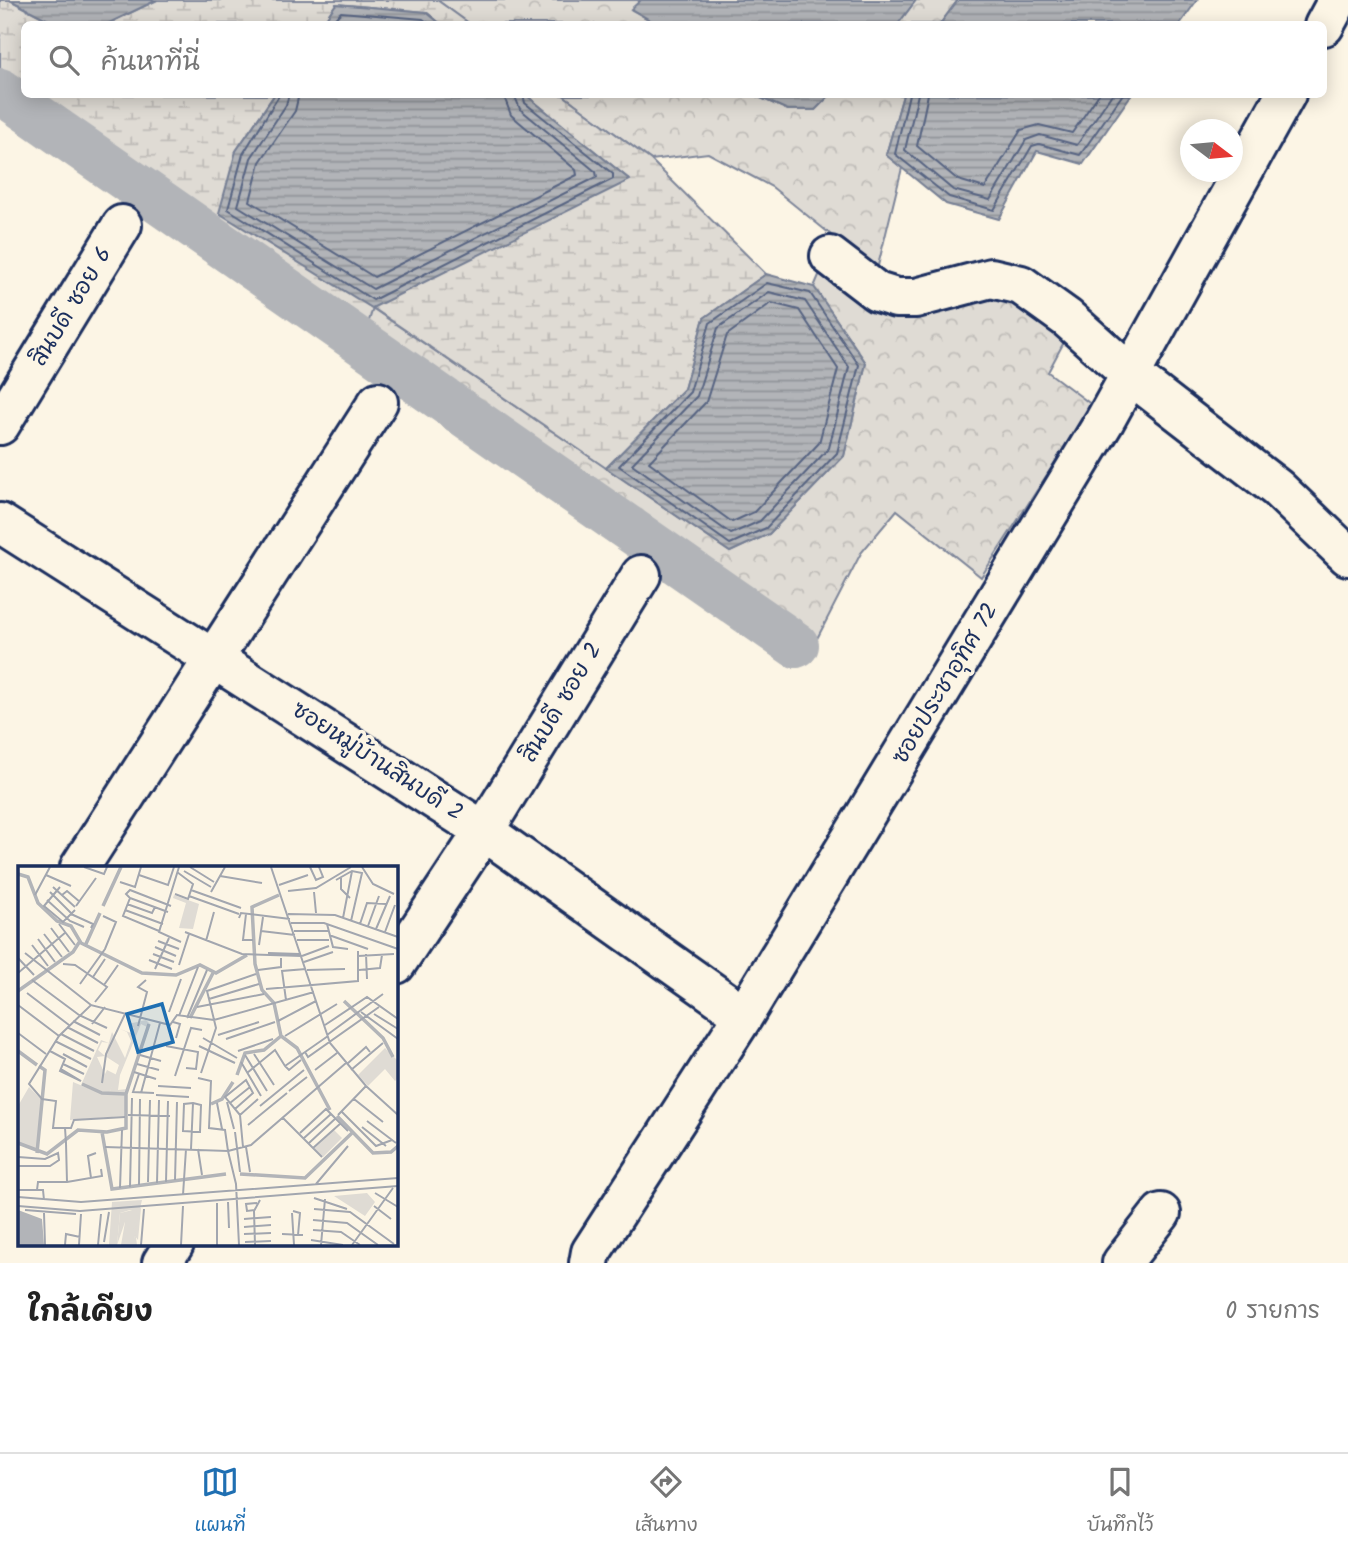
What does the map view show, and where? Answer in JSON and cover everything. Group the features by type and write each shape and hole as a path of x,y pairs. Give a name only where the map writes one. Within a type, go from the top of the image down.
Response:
{"street":[{"path":"1327,21 1338,0"},
{"name":"ซอยประชาอุทิศ 72","path":"589,1263 591,1252 744,1015 1132,376 1284,98"},
{"name":"สินบดี ซอย 6","path":"0,425 122,225"},
{"path":"830,256 877,292 896,298 916,298 991,278 1021,285 1066,318 1132,376 1278,488 1348,556"},
{"path":"81,866 378,402"},
{"name":"ซอยหมู่บ้านสินบดี 2","path":"0,523 484,831 744,1015"},
{"name":"สินบดี ซอย 2","path":"397,962 484,831 641,575"},
{"path":"1122,1263 1161,1213"},
{"path":"162,1263 173,1246"}],"green space":[{"path":"0,0 10,0 50,21 21,21 21,98 272,98 236,151 580,203 629,179 530,98 567,98 651,160 766,274 704,318 684,389 606,468 373,308 358,356 0,112"},
{"path":"157,0 437,0 466,21 437,21 426,12 336,4 324,21 113,21"},
{"path":"437,0 641,0 632,10 652,21 466,21"},
{"path":"916,0 958,0 942,21 900,21"},
{"path":"567,98 761,98 788,110 815,110 827,98 902,98 886,155 902,168 875,278 1080,312 1048,372 1092,405 981,577 897,510 861,553 805,662 358,356 372,308 730,552 769,534 844,456 866,363 814,287 835,238 772,187 708,153 651,160"}],"water":[{"path":"10,0 157,0 113,21 50,21"},
{"path":"641,0 916,0 900,21 652,21 631,9"},
{"path":"958,0 1197,0 1182,21 942,21"},
{"path":"336,4 426,12 437,21 324,21"},
{"path":"272,98 530,98 630,180 372,308 219,213 236,151"},
{"path":"761,98 827,98 815,110 788,110"},
{"path":"902,98 1129,98 1083,164 1037,151 999,219 946,204 886,155"},
{"path":"766,274 814,287 866,363 844,456 769,534 730,552 606,468 684,389 704,318"}],"waterway":[{"path":"0,91 796,645"}]}
